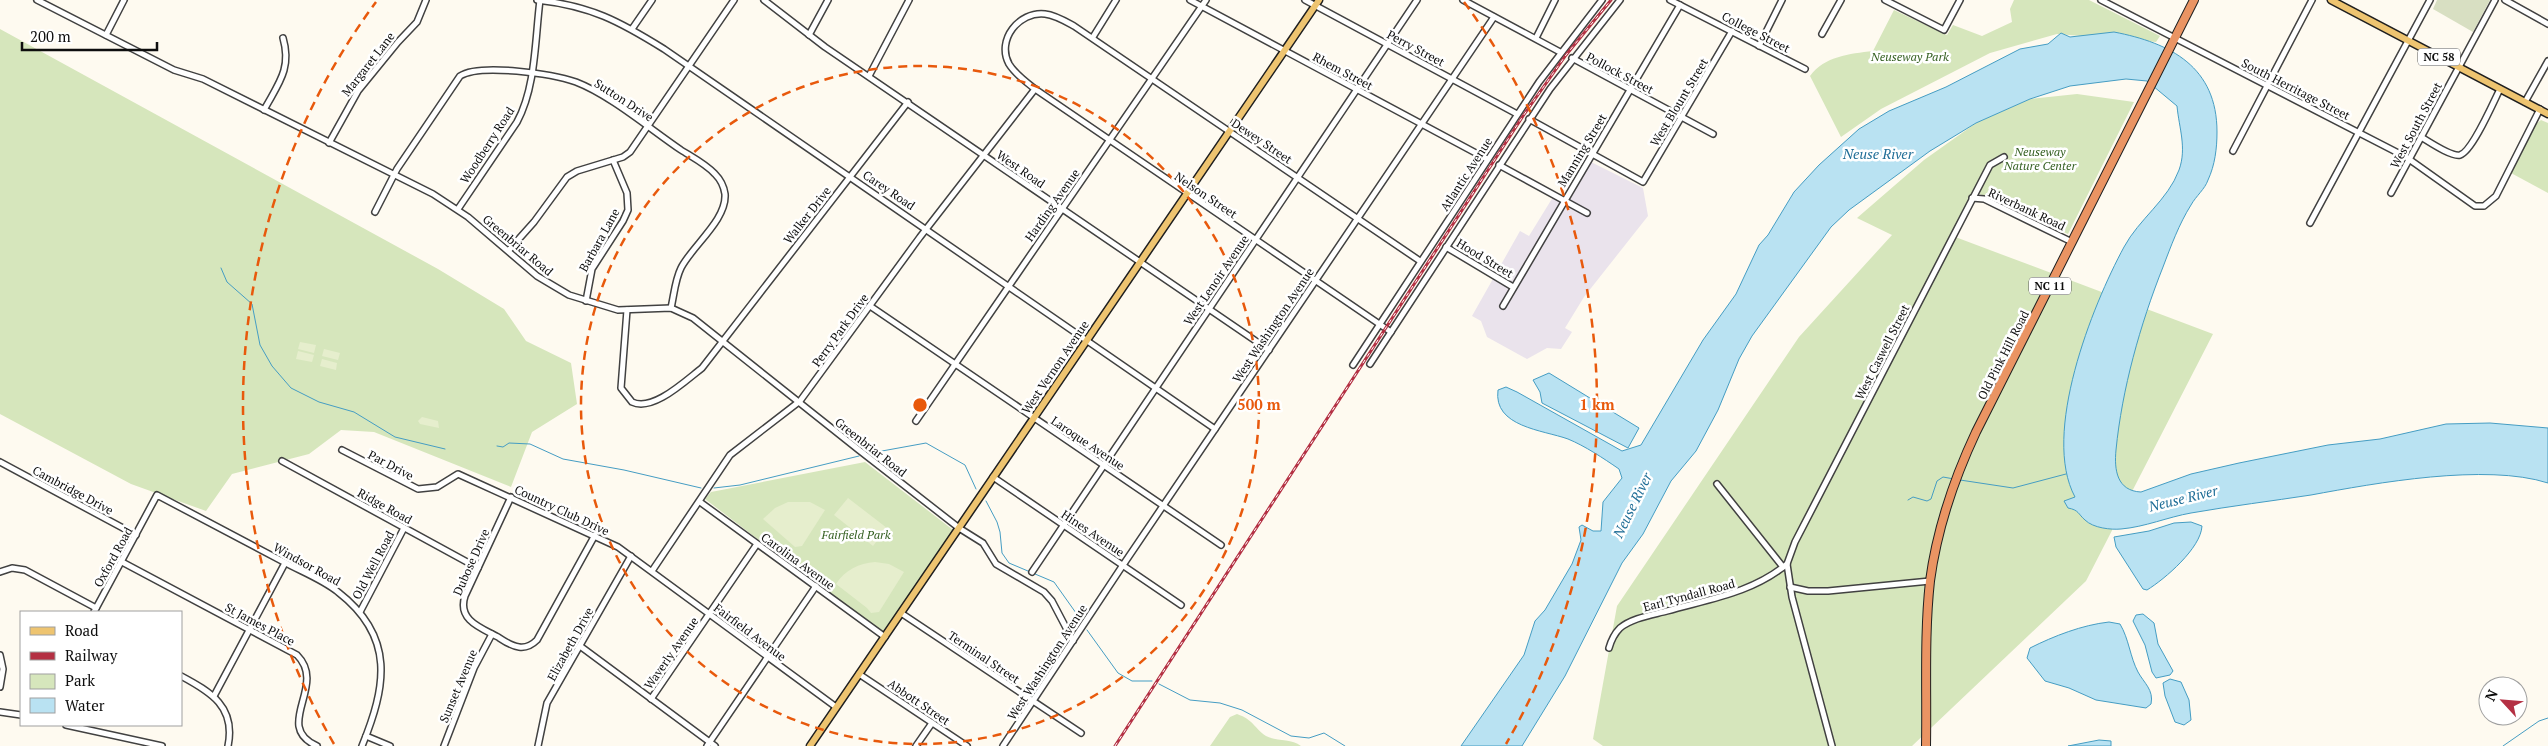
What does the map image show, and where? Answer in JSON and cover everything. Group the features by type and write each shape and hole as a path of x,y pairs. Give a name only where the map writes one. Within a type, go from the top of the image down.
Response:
{"highway":[{"name":"Old Pink Hill Road","path":"1926,746 1930,581 1936,547 1958,472 1976,432 2194,0"}],"main road":[{"name":"NC 58","path":"2331,0 2548,114"},
{"name":"West Vernon Avenue","path":"813,745 836,707 1317,3"}],"street":[{"path":"106,35 124,0"},
{"name":"Margaret Lane","path":"329,143 352,98 417,22 426,0"},
{"name":"Carey Road","path":"538,0 592,10 632,29 690,66 1215,429"},
{"name":"Woodberry Road","path":"458,209 517,122 526,98 531,73 538,0"},
{"path":"632,29 652,0"},
{"path":"509,250 534,222 567,177 577,171 614,160 630,152 734,0"},
{"name":"West Road","path":"764,0 809,35 1269,350"},
{"path":"809,35 828,0"},
{"path":"869,76 909,0"},
{"path":"1092,37 1116,0"},
{"name":"Rhem Street","path":"1190,0 1487,159"},
{"name":"Harding Avenue","path":"916,421 1206,0"},
{"name":"Perry Street","path":"1305,0 1317,3 1387,44 1517,114"},
{"name":"West Lenoir Avenue","path":"1032,572 1417,0"},
{"path":"1463,0 1560,52"},
{"path":"1536,38 1556,0"},
{"name":"Atlantic Avenue","path":"1353,365 1517,114 1560,52 1602,0"},
{"name":"Atlantic Avenue","path":"1370,364 1529,119 1572,58 1620,0"},
{"name":"College Street","path":"1670,0 1805,68"},
{"path":"1759,46 1782,0"},
{"path":"1822,34 1841,0"},
{"path":"1885,0 1893,2 1944,30 1960,0"},
{"name":"South Herritage Street","path":"2101,0 2173,40 2268,85 2408,160 2475,206 2484,206 2496,196 2540,109"},
{"path":"2233,151 2312,0"},
{"path":"2310,224 2430,0"},
{"name":"West South Street","path":"2391,193 2495,0"},
{"path":"2504,0 2548,24"},
{"name":"Greenbriar Road","path":"41,1 174,70 203,79 458,209 546,282 586,301 627,310 658,307 671,308 693,318 959,528 983,543 996,564 1025,579 1048,596 1073,641"},
{"name":"Manning Street","path":"1504,306 1564,199 1680,5"},
{"name":"Dewey Street","path":"1035,89 1015,72 1008,61 1007,44 1016,24 1030,15 1048,14 1092,37 1420,261"},
{"name":"West Washington Avenue","path":"1003,746 1123,565 1494,17"},
{"name":"West Blount Street","path":"1592,154 1644,182 1732,32"},
{"path":"264,110 287,65 287,53 283,38"},
{"name":"Pollock Street","path":"1572,58 1713,134"},
{"path":"2526,102 2548,61"},
{"name":"Sutton Drive","path":"375,212 394,175 460,76 476,70 531,73 561,77 584,86 648,127 714,172 721,183 725,195 720,214 680,270 671,308"},
{"name":"Nelson Street","path":"1035,89 1315,282 1391,332"},
{"name":"Perry Park Drive","path":"652,571 733,453 800,401 926,228 1035,89"},
{"path":"2421,137 2456,155 2463,154 2470,146 2500,89"},
{"name":"Walker Drive","path":"627,310 621,384 624,394 635,404 645,405 658,400 702,368 908,102"},
{"path":"1529,119 1592,154"},
{"name":"West Caswell Street","path":"1832,746 1785,566 1990,164 2004,156"},
{"name":"Barbara Lane","path":"586,301 592,269 628,210 627,193 614,160"},
{"path":"1499,165 1587,213"},
{"name":"Riverbank Road","path":"1972,198 1984,199 2072,242"},
{"name":"Hood Street","path":"1446,247 1513,287"},
{"name":"Laroque Avenue","path":"870,306 1102,466 1222,546"},
{"name":"Par Drive","path":"342,450 418,489 438,487 458,474"},
{"name":"Cambridge Drive","path":"0,462 136,535"},
{"name":"Ridge Road","path":"282,462 478,568"},
{"name":"Country Club Drive","path":"458,474 595,536 631,556 652,571"},
{"name":"Hines Avenue","path":"993,477 1181,605"},
{"path":"1717,484 1785,566"},
{"name":"Windsor Road","path":"149,511 158,495 333,588 360,612 374,636 380,655 382,675 378,703 362,746"},
{"name":"Dubose Drive","path":"511,497 463,602 464,612 473,624 517,647 533,643 541,633 595,536"},
{"name":"Carolina Avenue","path":"700,502 884,637"},
{"name":"Oxford Road","path":"95,610 149,511"},
{"name":"Old Well Road","path":"360,612 404,528"},
{"name":"Waverly Avenue","path":"651,699 757,544"},
{"name":"Elizabeth Drive","path":"538,746 547,703 631,556"},
{"name":"St James Place","path":"122,562 290,651 304,664 308,680 298,713 299,724 305,737 317,746"},
{"path":"214,696 285,562"},
{"name":"Earl Tyndall Road","path":"1609,648 1619,628 1629,623 1744,590 1762,582 1785,566"},
{"path":"0,572 12,568 25,570 95,610"},
{"name":"Fairfield Avenue","path":"652,571 836,707"},
{"path":"1790,587 1808,591 1828,591 1930,581"},
{"path":"580,646 711,745 816,586"},
{"name":"Terminal Street","path":"901,613 1081,733"},
{"name":"Sunset Avenue","path":"444,746 474,668 492,634"},
{"path":"0,655 3,673 0,687"},
{"name":"Abbott Street","path":"859,674 967,746"},
{"path":"182,677 214,696 226,716 229,729 228,746"},
{"path":"0,712 20,716"},
{"path":"916,746 932,723"},
{"path":"71,726 162,746"},
{"path":"366,736 390,746"}],"shaded area":[{"path":"1591,162 1643,188 1648,216 1584,297 1565,328 1572,332 1561,349 1547,348 1527,359 1487,337 1481,321 1472,316 1520,231 1529,236 1553,197 1564,204 1569,201"}],"green space":[{"name":"Neuseway Park","path":"2014,0 2089,0 2160,36 2156,42 2057,34 1990,53 1881,109 1841,137 1810,76 1816,69 1838,57 1873,51 1894,10 1947,35 1953,25 1982,36 2012,22 2010,9"},
{"path":"2437,0 2490,0 2473,32 2433,9"},
{"path":"0,29 438,269 504,309 526,341 571,363 577,404 532,432 511,487 374,432 341,430 309,454 232,474 206,511 131,484 0,414"},
{"name":"Neuseway Nature Center","path":"2077,94 2134,102 2068,234 1973,191 1950,235 2213,334 2086,581 1912,746 1603,746 1593,739 1617,606 1799,337 1892,235 1857,218 1924,160 1976,123 2030,99"},
{"path":"2541,120 2548,123 2548,193 2511,173 2536,124"},
{"path":"300,342 316,345 314,353 298,349"},
{"path":"324,349 340,353 338,360 322,356"},
{"path":"298,351 314,355 312,362 296,359"},
{"path":"322,359 337,363 336,370 320,366"},
{"path":"422,417 438,421 439,428 420,424 418,421"},
{"name":"Fairfield Park","path":"865,462 957,533 885,636 705,499 711,492"},
{"path":"848,498 887,528 873,546 834,515"},
{"path":"788,502 810,502 825,510 802,546 795,547 763,519 775,508"},
{"path":"875,562 889,564 904,572 879,612 871,613 836,584 853,568"},
{"path":"1237,714 1250,721 1266,736 1293,742 1301,746 1210,746 1230,717"}],"water":[{"name":"Neuse River","path":"2114,32 2154,43 2172,51 2187,62 2209,90 2215,109 2217,132 2215,156 2210,174 2205,186 2187,212 2176,235 2147,311 2133,357 2127,381 2116,450 2117,472 2122,484 2133,491 2141,492 2191,474 2328,445 2380,439 2446,424 2490,423 2548,428 2548,483 2523,477 2494,475 2431,477 2206,510 2130,528 2117,529 2102,528 2088,523 2076,511 2068,508 2064,501 2075,497 2066,471 2064,440 2067,406 2085,335 2111,272 2124,247 2137,227 2168,191 2179,170 2182,154 2182,138 2177,106 2147,81 2126,79 2070,86 2030,99 1976,123 1930,151 1849,210 1831,227 1752,336 1739,359 1718,410 1696,451 1671,481 1643,534 1622,563 1565,676 1522,746 1461,746 1524,655 1535,621 1545,610 1572,564 1581,540 1579,527 1582,525 1593,531 1601,531 1603,502 1622,478 1619,469 1581,445 1568,439 1522,425 1511,419 1503,412 1499,402 1498,390 1506,387 1517,392 1622,451 1641,445 1703,340 1736,294 1759,245 1768,235 1794,192 1819,165 1859,129 1889,111 1946,87 2020,49 2048,44 2061,33 2070,37"},
{"path":"1549,373 1639,428 1628,448 1542,403 1540,392 1533,380"},
{"path":"2191,522 2202,526 2196,544 2181,562 2163,578 2147,590 2143,589 2116,547 2114,537 2149,531 2174,523"},
{"path":"2143,614 2154,623 2158,644 2173,671 2170,675 2156,678 2152,672 2145,645 2133,621 2136,615"},
{"path":"2109,622 2120,624 2135,666 2150,691 2151,704 2146,708 2096,700 2069,688 2045,681 2027,658 2030,648 2049,639 2078,628"},
{"path":"2170,679 2181,682 2189,700 2191,720 2184,725 2175,722 2165,696 2163,683"},
{"path":"2099,740 2111,741 2111,746 2068,746"}],"waterway":[{"path":"221,268 227,282 252,304 260,345 272,366 291,388 319,402 354,412 395,437 445,449"},
{"path":"497,446 503,447 509,443 530,444 563,459 624,470 701,488"},
{"path":"871,453 926,443 965,465 976,489"},
{"path":"714,488 740,485 859,456"},
{"path":"1960,480 2013,488 2066,474"},
{"path":"1908,500 1913,497 1927,501 1931,499 1937,481 1943,477 1954,479"},
{"path":"986,501 997,522 1002,553 1009,563 1054,582 1081,620"},
{"path":"1087,630 1118,673 1132,681 1152,681"},
{"path":"1159,684 1190,700 1220,703 1242,710 1291,736 1309,738 1324,733 1345,746"},
{"path":"2503,746 2539,721 2548,718"}],"railway":[{"path":"1115,746 1523,116 1566,55 1611,0"}]}
